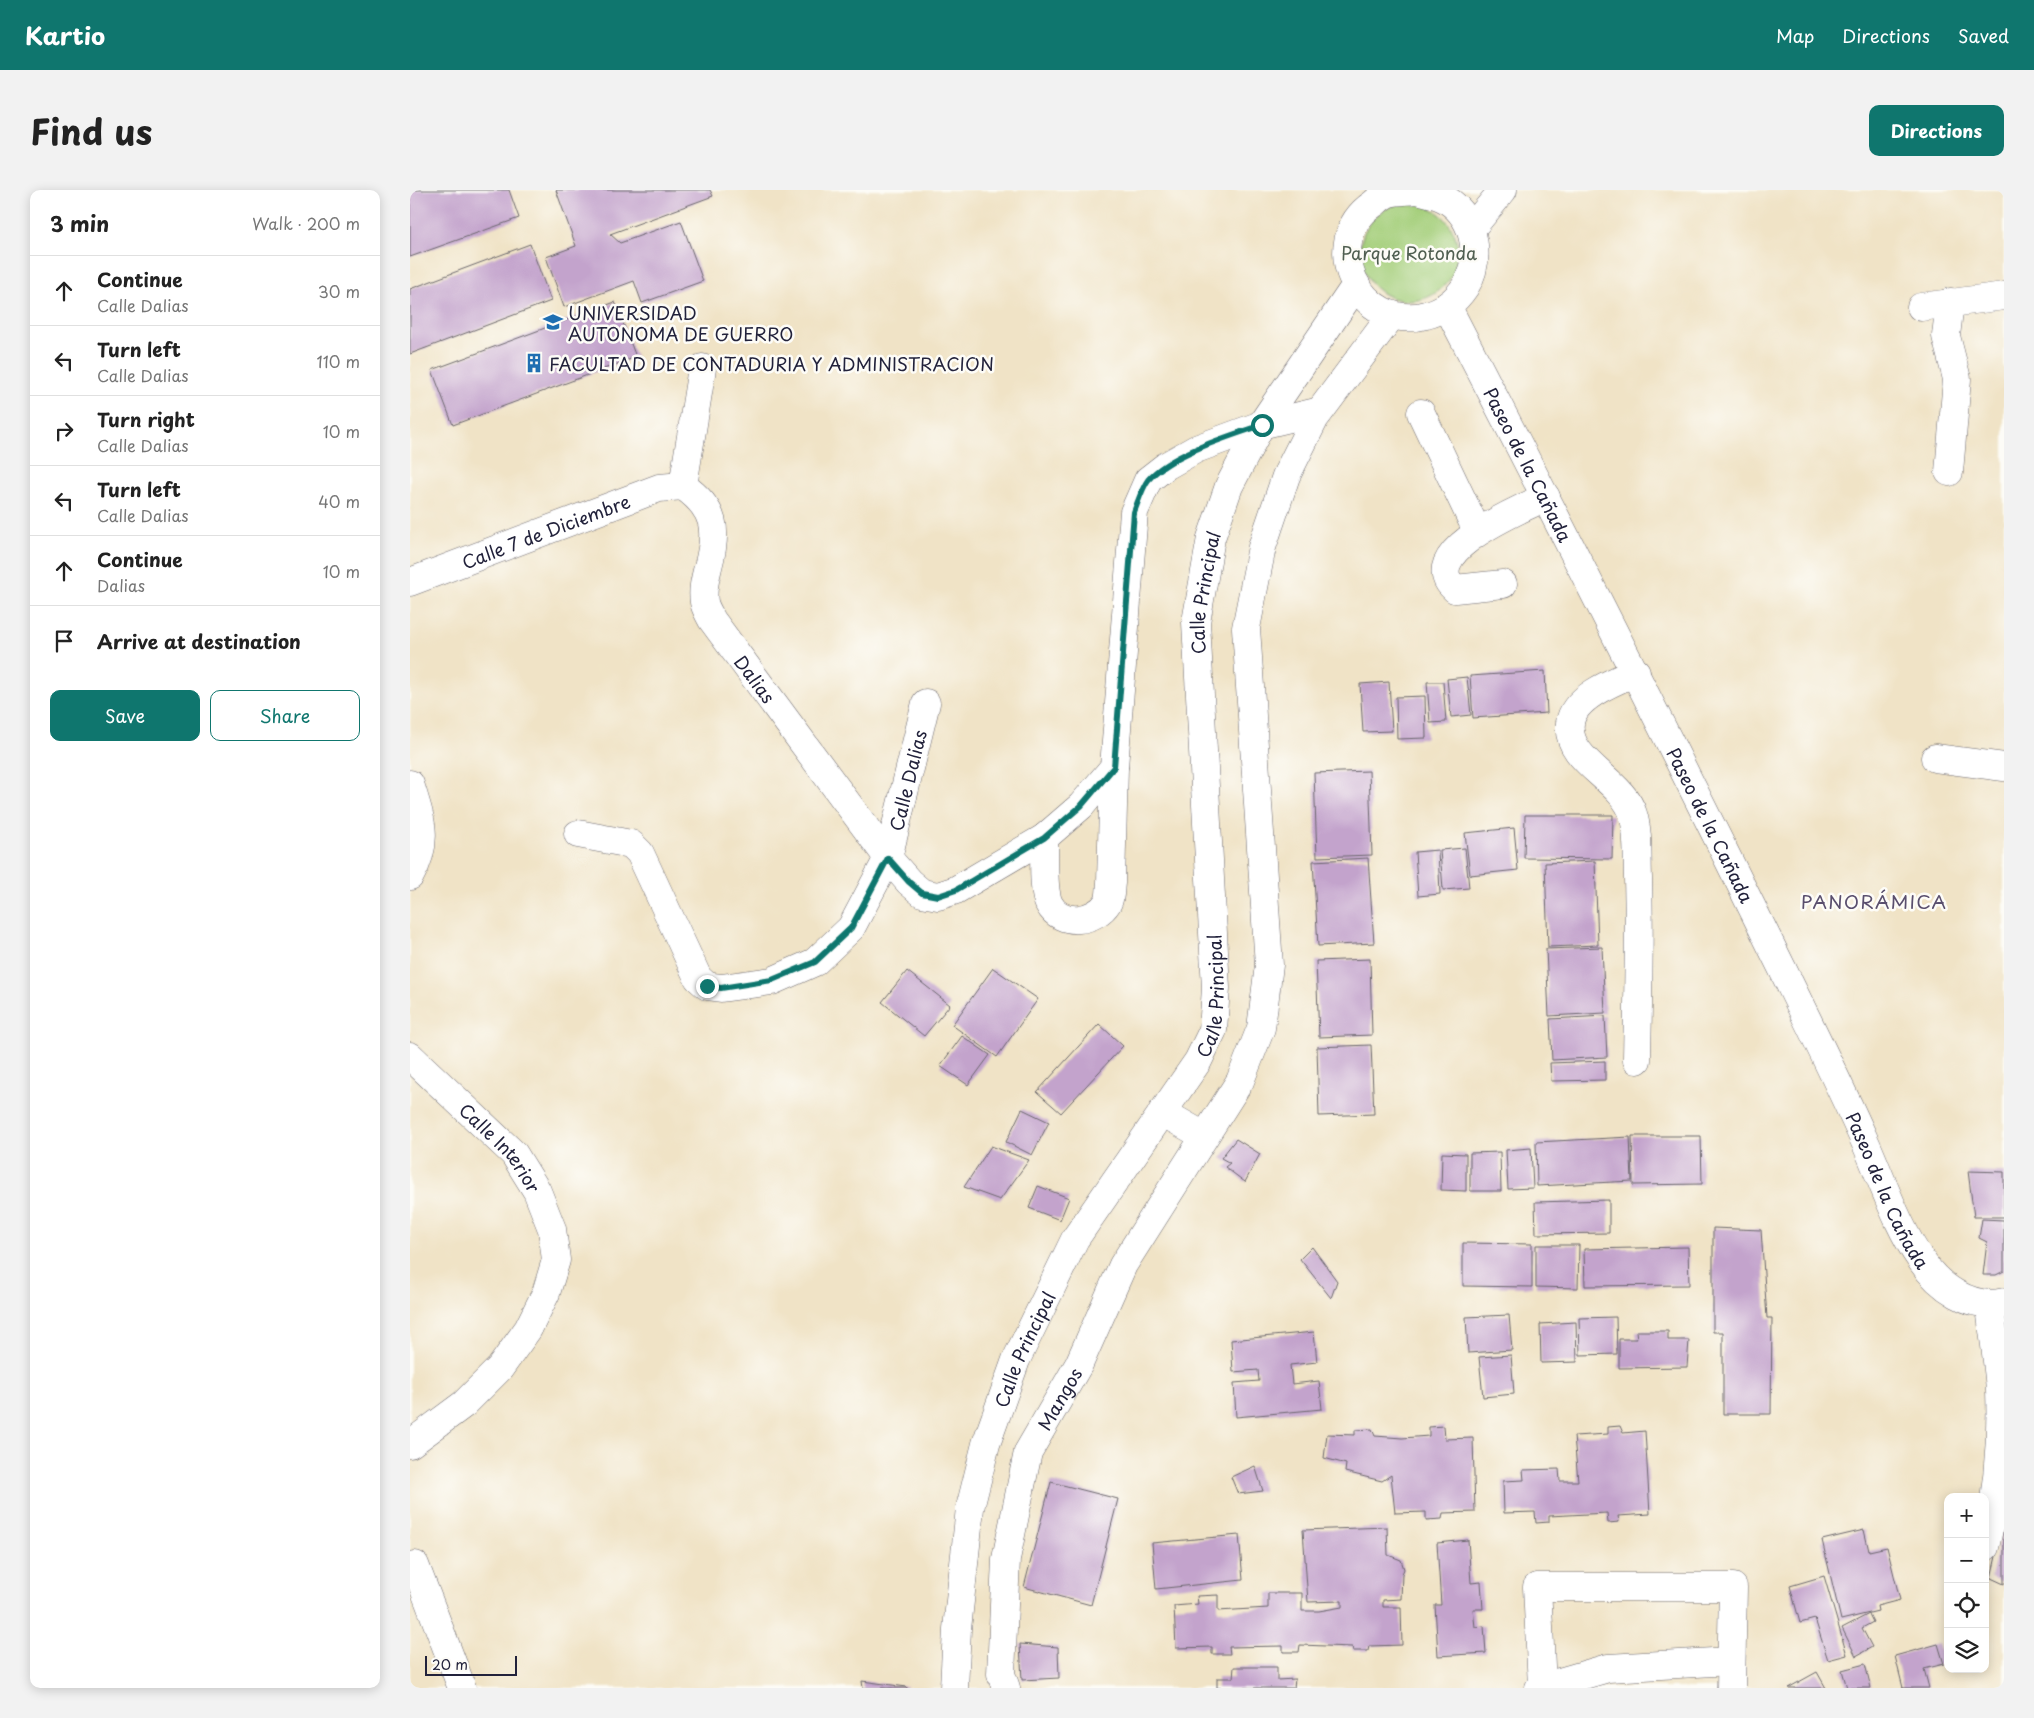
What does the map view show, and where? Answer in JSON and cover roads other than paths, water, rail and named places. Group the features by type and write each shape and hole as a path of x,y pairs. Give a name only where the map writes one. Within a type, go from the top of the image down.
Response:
{"street":[{"path":"1417,190 1450,195 1471,229 1476,254 1471,277 1458,298 1439,312 1416,318 1392,315 1375,308 1361,296 1348,268 1348,238 1362,211 1387,194 1417,190"},
{"path":"1471,229 1503,190"},
{"name":"Calle Principal","path":"954,1688 957,1629 970,1508 986,1444 1016,1360 1075,1239 1198,1061 1212,1030 1216,988 1196,622 1211,538 1229,486 1262,425 1356,284"},
{"path":"1921,307 2004,296"},
{"path":"1949,472 1957,379 1946,336 1950,302"},
{"name":"Paseo de la Cañada","path":"1447,306 1636,672 1842,1090 1906,1234 1921,1261 1936,1278 1959,1297 1997,1304"},
{"path":"1162,1112 1204,1136 1240,1081 1261,1028 1269,965 1246,628 1262,547 1286,476 1320,411 1392,315"},
{"path":"683,486 702,368"},
{"path":"1044,838 1046,896 1050,906 1058,915 1074,920 1089,917 1101,910 1109,900 1111,882 1114,767 1134,512 1148,480 1166,466 1196,449 1262,425 1320,411"},
{"path":"1421,413 1477,531"},
{"name":"Calle 7 de Diciembre","path":"410,582 660,488 683,486"},
{"name":"Dalias","path":"683,486 700,498 712,517 715,543 703,585 704,603 712,620 888,858"},
{"path":"1503,584 1455,589 1448,583 1445,572 1449,558 1477,531 1546,497"},
{"path":"1636,672 1604,686 1579,705 1570,722 1571,738 1580,754 1613,784 1626,800 1633,813 1636,829 1640,926 1637,1060"},
{"name":"Calle Dalias","path":"578,834 631,844 640,853 698,978 707,986 721,988 772,980 815,962 851,928 888,858 926,703"},
{"path":"1936,758 2004,767"},
{"path":"888,858 909,882 922,893 938,896 956,890 1044,838 1081,806 1114,767"},
{"path":"410,784 423,837 420,859 410,876"},
{"name":"Calle Interior","path":"410,1056 514,1154 537,1190 549,1221 556,1260 546,1293 528,1329 500,1368 464,1404 410,1444"},
{"name":"Mangos","path":"1006,1688 1001,1674 1006,1559 1028,1452 1080,1364 1123,1264 1204,1136"},
{"path":"1987,1538 1993,1513 1999,1449 2000,1389 1997,1304"},
{"path":"413,1566 462,1688"},
{"path":"1731,1688 1732,1661 1733,1588 1537,1586 1541,1687 1732,1661"}],"place":[{"name":"UNIVERSIDAD AUTONOMA DE GUERRO","path":"553,322"},
{"name":"FACULTAD DE CONTADURIA Y ADMINISTRACION","path":"534,363"}],"district":[{"name":"PANORÁMICA","path":"1874,901"}],"park label":[{"name":"Parque Rotonda","path":"1409,252"}]}
